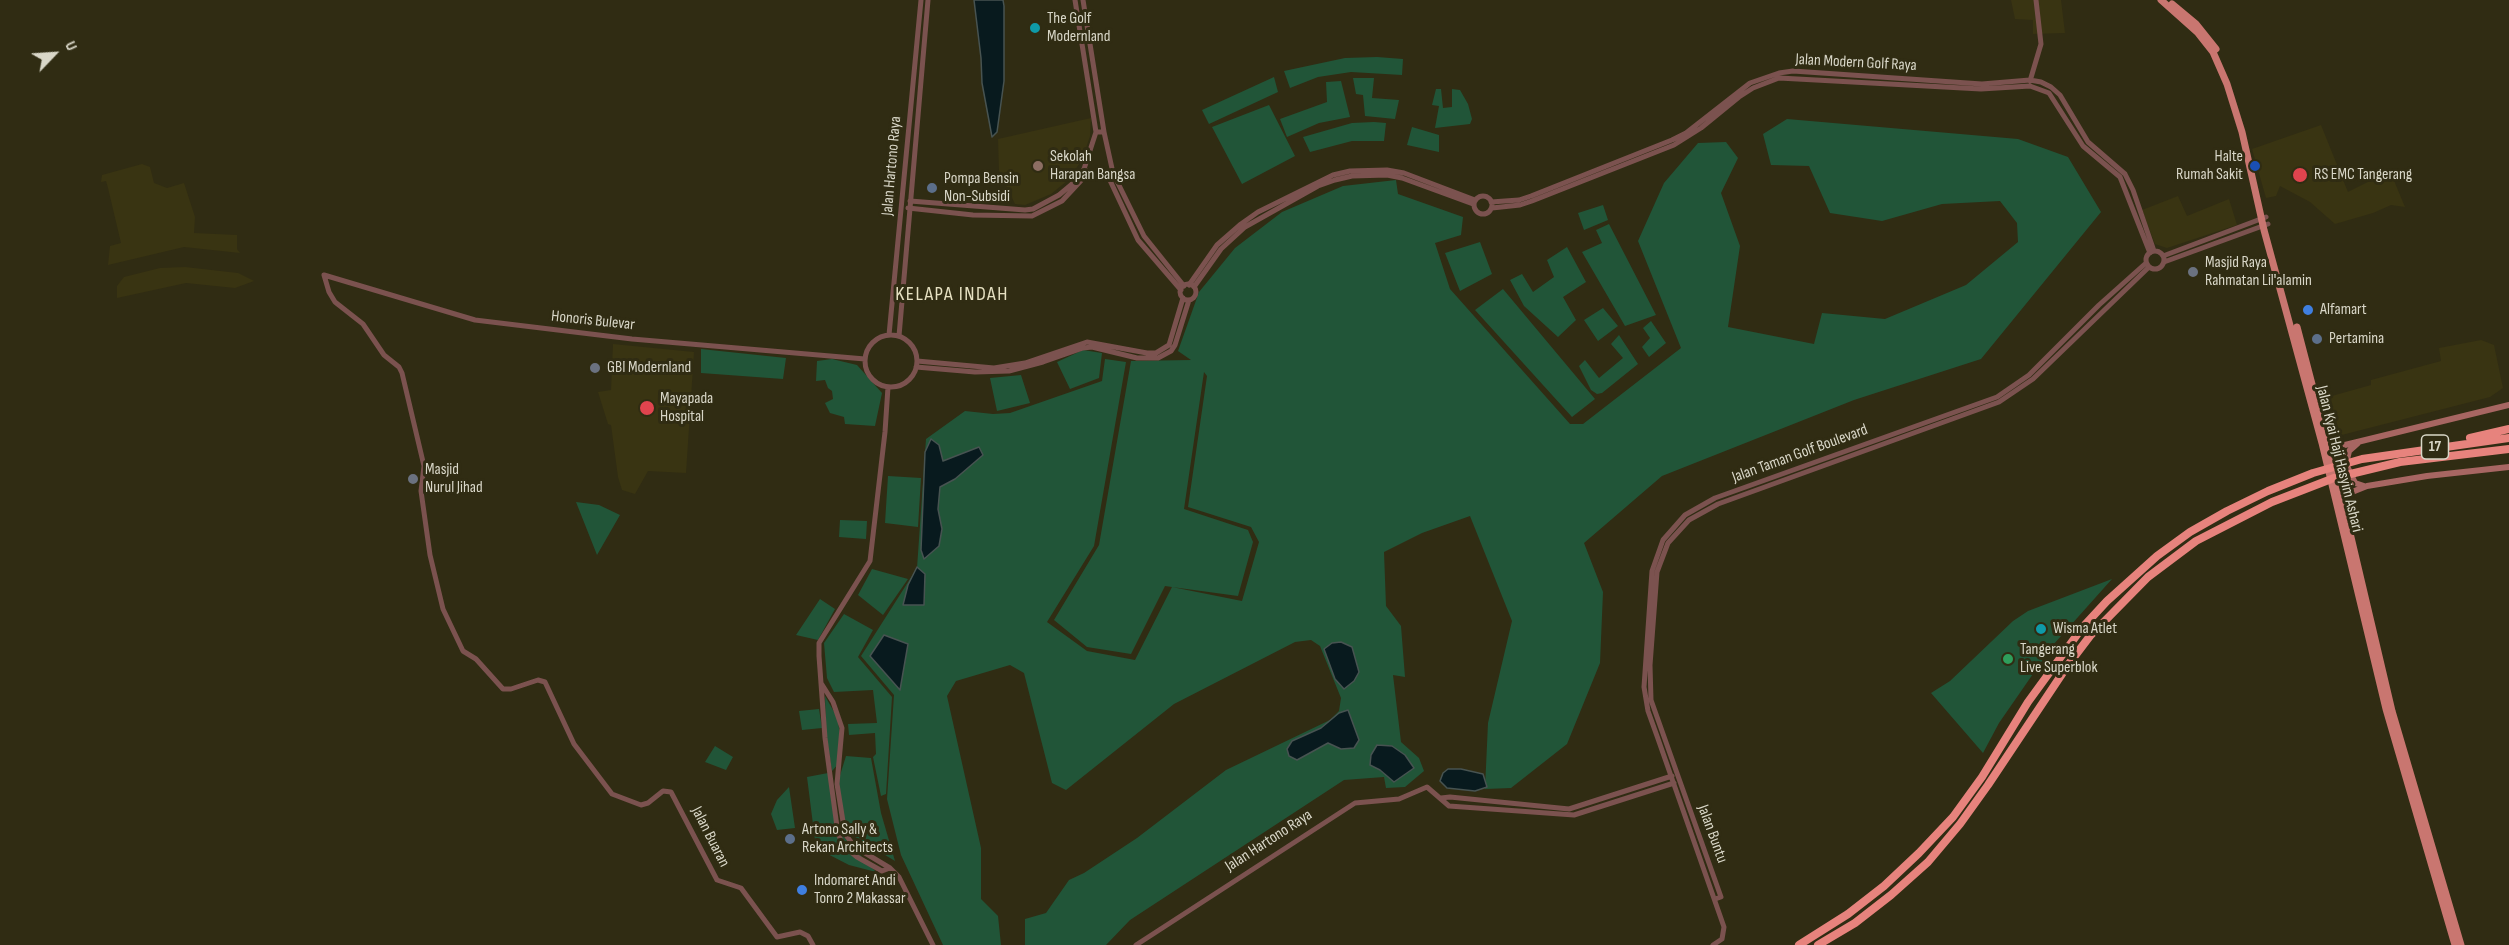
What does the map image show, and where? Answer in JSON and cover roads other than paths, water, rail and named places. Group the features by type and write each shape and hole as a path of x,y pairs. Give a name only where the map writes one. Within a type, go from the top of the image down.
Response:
{"highway":[{"path":"2428,448 2509,429"},
{"name":"17","path":"1799,945 1857,907 1920,854 1953,817 1982,777 2060,656 2088,621 2141,570 2190,532 2268,491 2313,473 2362,459 2509,438"},
{"name":"17","path":"1818,945 1855,923 1891,896 1928,862 1988,786 2068,664 2090,636 2164,564 2196,541 2272,502 2316,484 2365,470 2509,449"},
{"path":"2428,459 2509,454"}],"main road":[{"name":"Jalan Kyai Haji Hasyim Ashari","path":"2161,0 2198,33 2217,59 2242,132 2328,443 2392,711 2461,945"},
{"name":"Jalan Kyai Haji Hasyim Ashari","path":"2167,0 2204,32 2225,66 2233,86 2265,221"},
{"name":"Jalan Kyai Haji Hasyim Ashari","path":"2302,354 2379,683 2455,945"},
{"path":"2328,443 2339,446 2359,442 2509,405"},
{"path":"2359,442 2349,451 2346,464 2355,483 2367,486"},
{"path":"2342,499 2367,486 2427,476 2509,467"}],"street":[{"name":"Jalan Hartono Raya","path":"889,335 921,0"},
{"name":"Jalan Hartono Raya","path":"899,336 908,208 928,0"},
{"path":"1075,0 1096,132 1087,170 1110,173"},
{"path":"1083,0 1110,173 1138,240 1195,296 1186,299"},
{"path":"2036,0 2041,44 2037,66 2030,83 2049,93 2083,146 2120,177 2152,252 2164,259"},
{"name":"Jalan Modern Golf Raya","path":"1492,205 1531,196 1672,140 1686,133 1750,83 1779,73 1793,71 1982,84 2030,83"},
{"path":"1096,132 1104,132"},
{"name":"Jalan Hartono Raya","path":"910,201 1033,209 1059,195 1087,170"},
{"name":"Jalan Hartono Raya","path":"908,208 973,215 1032,216 1062,201 1087,170"},
{"path":"917,364 994,368 1025,363 1074,345 1093,342 1125,350 1156,353 1169,345 1186,299 1187,287 1221,249 1245,227 1318,186 1335,180 1352,176 1387,175 1474,202 1480,214 1487,214 1492,205 1483,196 1474,202"},
{"path":"2152,252 2147,265 2159,269 2164,259 2265,221"},
{"name":"Jalan Taman Golf Boulevard","path":"1674,775 1653,709 1650,686 1657,572 1668,543 1677,532 1701,511 1729,496 1999,402 2033,379 2147,265"},
{"name":"Honoris Bulevar","path":"582,755 568,733 545,682 538,680 511,689 503,689 494,682 476,659 466,655 461,648 443,609 430,555 421,491 424,466 402,373 399,366 384,355 363,324 335,302 324,275 475,320 632,339 865,359"},
{"path":"889,335 899,336 912,346 917,364 908,381 899,386 888,387 871,378 865,366 865,359 870,345 889,335"},
{"path":"888,387 872,553 866,569 819,642 821,683 833,774 836,824 844,846 857,857 882,871 890,868 906,888 933,945"},
{"path":"821,683 840,719 841,742 833,774"},
{"name":"Jalan Buaran","path":"582,755 615,796 641,805 648,803 663,791 671,792 714,877 722,883 741,888 775,936 779,938 800,932 808,936 813,945"},
{"path":"1441,798 1573,808 1674,775"},
{"name":"Jalan Buntu","path":"1674,775 1718,898 1724,927 1722,939 1713,945"},
{"path":"1441,798 1449,806 1574,815 1676,782"},
{"name":"Jalan Hartono Raya","path":"1136,945 1346,807 1361,802 1399,799 1427,787 1441,798"},
{"path":"1518,803 1518,811"}],"place":[{"name":"The Golf Modernland","path":"1035,28"},
{"name":"Sekolah Harapan Bangsa","path":"1038,166"},
{"name":"Halte Rumah Sakit","path":"2255,166"},
{"name":"RS EMC Tangerang","path":"2300,175"},
{"name":"Pompa Bensin Non-Subsidi","path":"932,188"},
{"name":"Masjid Raya Rahmatan Lil'alamin","path":"2193,272"},
{"name":"Alfamart","path":"2308,310"},
{"name":"Pertamina","path":"2317,339"},
{"name":"GBI Modernland","path":"595,368"},
{"name":"Mayapada Hospital","path":"647,408"},
{"name":"Masjid Nurul Jihad","path":"413,479"},
{"name":"Wisma Atlet","path":"2041,629"},
{"name":"Tangerang Live Superblok","path":"2008,659"},
{"name":"Artono Sally & Rekan Architects","path":"790,839"},
{"name":"Indomaret Andi Tonro 2 Makassar","path":"802,890"}],"district":[{"name":"KELAPA INDAH","path":"952,295"}]}
